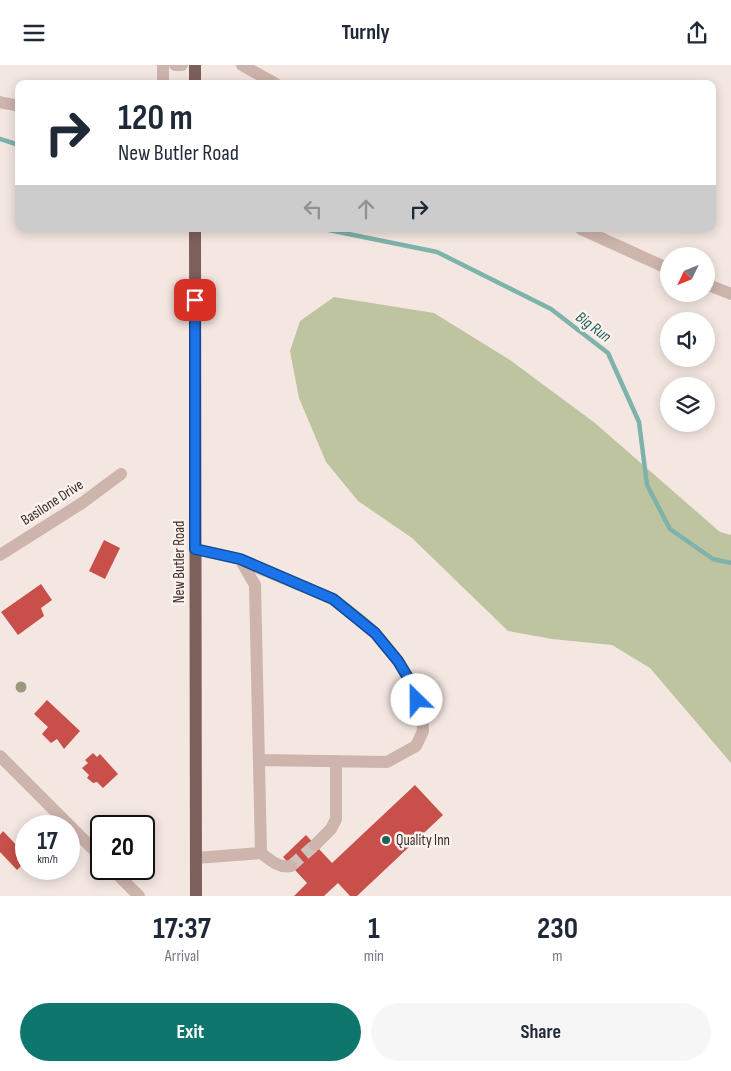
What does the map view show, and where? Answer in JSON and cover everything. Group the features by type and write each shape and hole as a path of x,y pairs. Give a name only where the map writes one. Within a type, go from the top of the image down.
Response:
{"main road":[{"path":"195,65 195,80"},
{"name":"New Butler Road","path":"195,232 196,896"}],"street":[{"path":"163,65 163,80"},
{"path":"175,65 182,65"},
{"path":"242,65 269,80"},
{"path":"0,101 15,105"},
{"path":"588,232 660,265"},
{"path":"715,288 731,294"},
{"name":"Basilone Drive","path":"0,555 82,503 121,474"},
{"path":"195,549 240,560 333,599 375,633 398,661 413,686 422,714 423,731 416,746 388,762 259,760"},
{"path":"240,560 255,585 260,853"},
{"path":"0,756 90,846"},
{"path":"315,845 331,829 336,819 336,761"},
{"path":"196,858 260,853 276,864 287,867 291,866"},
{"path":"123,880 139,896"}],"green space":[{"path":"334,297 434,313 510,360 595,423 720,532 731,535 731,763 650,668 612,645 552,639 508,631 412,538 358,501 326,462 299,398 290,351 300,321"}],"building":[{"path":"104,540 120,548 105,579 89,571"},
{"path":"41,584 52,600 41,608 44,616 18,635 1,612"},
{"path":"47,700 80,731 64,749 57,739 51,743 42,734 48,727 34,714"},
{"path":"93,753 97,757 100,754 118,774 103,788 97,782 93,783 87,778 89,775 82,768 88,763 85,760"},
{"name":"Quality Inn","path":"415,785 443,815 357,896 350,896 338,883 324,896 294,896 307,883 283,857 306,835 332,863"},
{"path":"3,831 15,844 15,868 0,852 0,835"}],"waterway":[{"name":"Big Run","path":"0,139 15,144"},
{"name":"Big Run","path":"339,232 437,252 551,309 608,353 639,422 647,485 670,529 713,559 731,563"}],"tunnel":[{"path":"291,866 315,845"}],"place":[{"name":"Quality Inn","path":"386,840"}],"route":[{"path":"195,300 195,549 240,559 333,599 375,633 398,661 413,686 417,700"}]}
